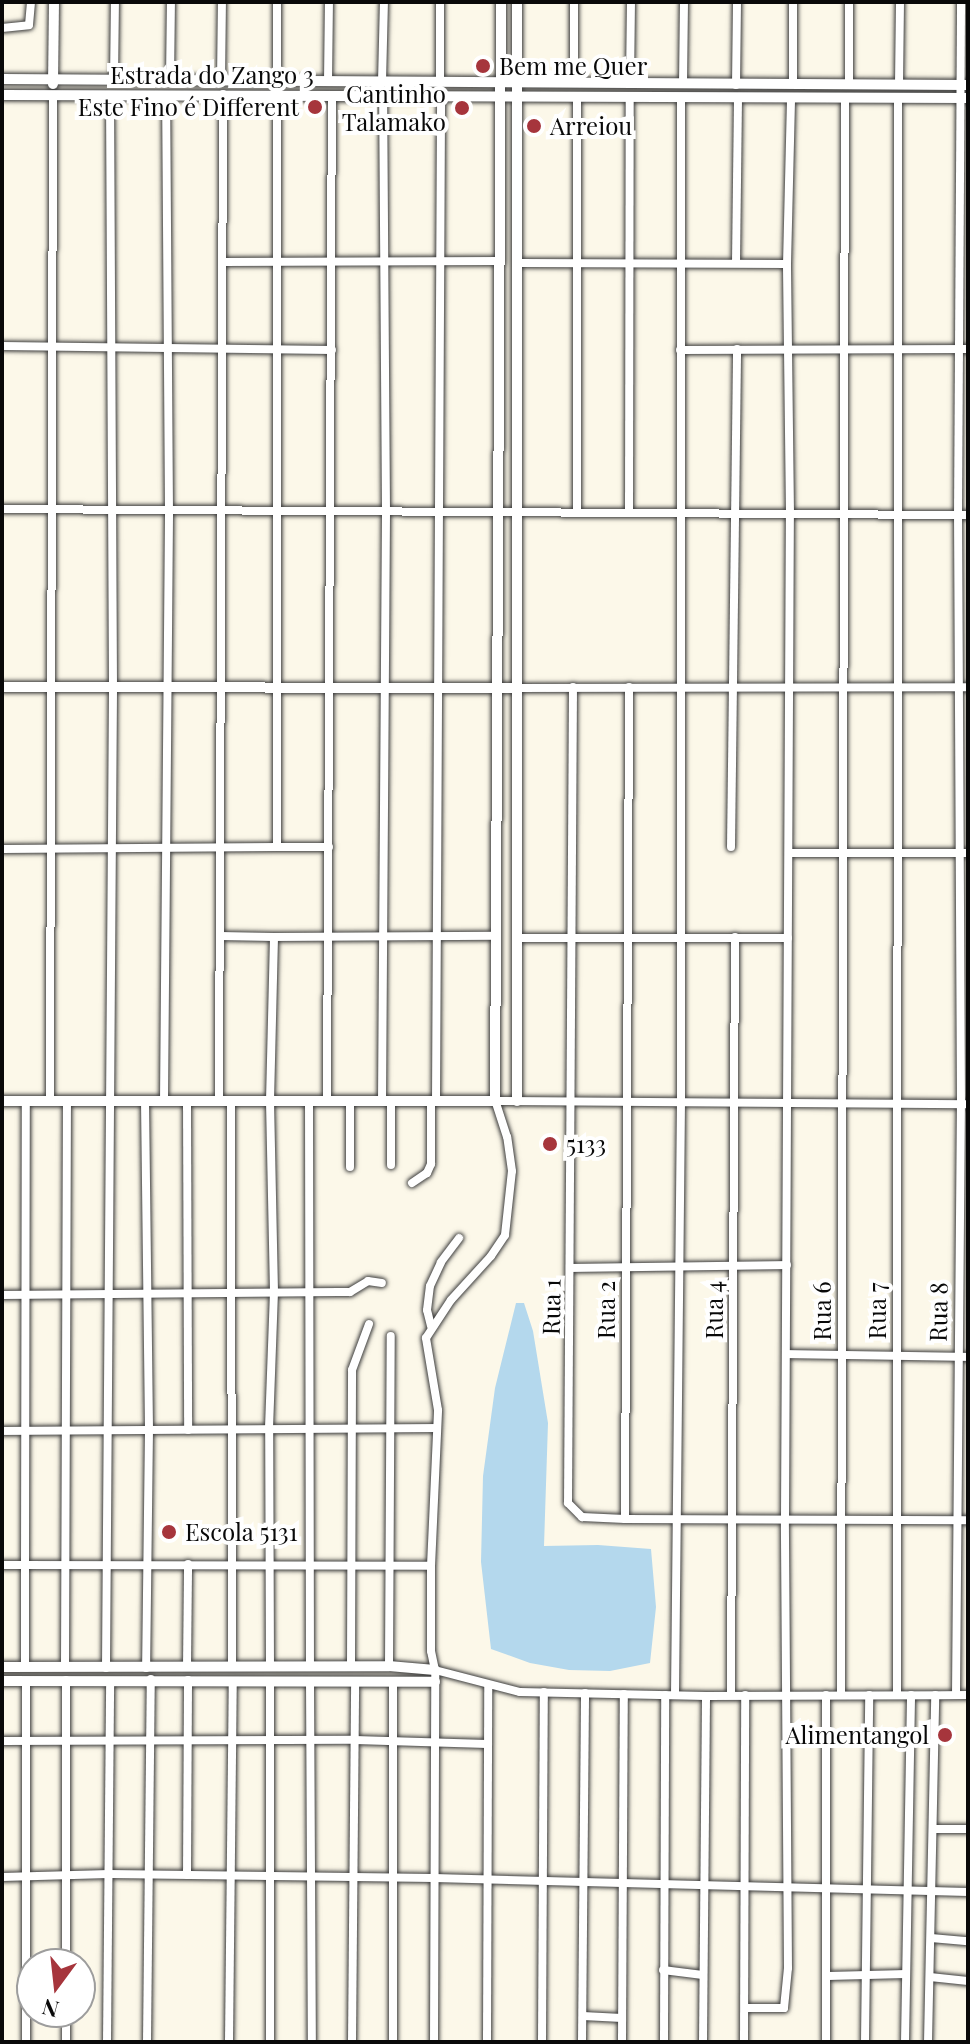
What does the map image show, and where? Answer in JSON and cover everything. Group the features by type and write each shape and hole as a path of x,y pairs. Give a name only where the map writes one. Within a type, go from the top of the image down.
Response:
{"street":[{"path":"2,28 29,25 31,2"},
{"path":"50,1101 54,2"},
{"path":"114,80 115,2"},
{"path":"170,80 171,2"},
{"path":"221,80 222,2"},
{"path":"277,2 277,81"},
{"path":"328,81 329,2"},
{"path":"382,82 384,2"},
{"path":"440,2 440,83"},
{"path":"434,2042 435,1670 431,1651 431,1566 436,1428 434,1377 426,1338 431,1326 505,1235 512,1171 507,1137 495,1101 501,2"},
{"path":"517,2 517,1101"},
{"path":"574,2 574,83"},
{"path":"630,83 631,2"},
{"path":"683,84 684,2"},
{"path":"736,85 737,2"},
{"path":"793,2 793,84"},
{"path":"849,2 849,84"},
{"path":"899,84 900,2"},
{"name":"Rua 8","path":"956,1695 958,1357 965,1104 964,85 961,2"},
{"path":"2,79 964,85"},
{"path":"219,1101 223,94"},
{"name":"Estrada do Zango 3","path":"2,95 964,98"},
{"path":"106,1668 113,687 110,95"},
{"path":"164,1101 169,511 166,95"},
{"path":"277,95 274,348 277,847"},
{"path":"327,1101 332,95"},
{"path":"383,96 386,511 384,937 391,1165"},
{"path":"412,1183 427,1173 431,1164 434,1101 441,96"},
{"path":"629,511 630,97"},
{"path":"745,2008 779,2011 787,2003 785,1519 790,513 787,264 791,97"},
{"path":"577,98 577,512"},
{"path":"664,2042 663,1886 678,1519 683,512 681,98"},
{"path":"736,263 738,98"},
{"name":"Rua 6","path":"841,1695 845,98"},
{"name":"Rua 7","path":"897,1695 898,98"},
{"path":"222,262 501,261"},
{"path":"519,263 787,264"},
{"path":"2,346 332,350"},
{"path":"731,847 736,689 737,349"},
{"path":"680,350 964,349"},
{"path":"2,509 963,515"},
{"path":"2,687 964,687"},
{"name":"Rua 1","path":"573,687 572,1268 568,1503 573,1512 582,1517 625,1519"},
{"name":"Rua 2","path":"625,1519 629,687"},
{"path":"2,849 329,847"},
{"path":"790,853 844,850 964,853"},
{"path":"220,936 496,936"},
{"path":"270,1667 269,1428 274,1292 270,1101 274,937"},
{"name":"Rua 4","path":"731,1695 735,937"},
{"path":"517,938 788,938"},
{"path":"2,1101 965,1104"},
{"path":"25,1667 26,1101"},
{"path":"65,1667 68,1565 67,1101"},
{"path":"145,1101 149,1430 146,1668"},
{"path":"187,1101 188,1430"},
{"path":"231,1101 232,1667"},
{"path":"309,1101 310,1667"},
{"path":"350,1101 350,1167"},
{"path":"431,1326 427,1310 430,1286 441,1262 459,1238"},
{"path":"572,1268 787,1265"},
{"path":"2,1295 350,1292 368,1281 382,1283"},
{"path":"351,1667 352,1370 369,1324"},
{"path":"389,1666 391,1336"},
{"path":"786,1354 968,1357"},
{"path":"2,1431 436,1428"},
{"path":"625,1519 968,1520"},
{"path":"187,1667 188,1564"},
{"path":"2,1565 431,1566"},
{"path":"2,1667 389,1666 435,1670 488,1685 544,1692 706,1696 968,1695"},
{"path":"2,1681 435,1682 457,1676"},
{"path":"147,2042 151,1679"},
{"path":"66,1680 66,1948"},
{"path":"187,1875 188,1680"},
{"path":"26,1681 26,2042"},
{"path":"107,2042 110,1681"},
{"path":"229,2042 233,1681"},
{"path":"270,1681 270,2042"},
{"path":"310,1682 312,2042"},
{"path":"352,2042 355,1682"},
{"path":"393,1682 393,2042"},
{"path":"487,2042 488,1685"},
{"path":"542,2042 544,1692"},
{"path":"582,2042 585,1693"},
{"path":"622,2042 624,1694"},
{"path":"744,2042 745,1695"},
{"path":"826,1695 826,2042"},
{"path":"865,2042 869,1695"},
{"path":"905,2042 911,1695"},
{"path":"928,2042 935,1695"},
{"path":"703,2042 706,1696"},
{"path":"2,1741 355,1740 487,1744"},
{"path":"933,1829 968,1829"},
{"path":"2,1877 109,1874 311,1876 663,1886 909,1888 968,1892"},
{"path":"931,1938 968,1941"},
{"path":"663,1970 703,1975"},
{"path":"828,1976 906,1974"},
{"path":"930,1977 968,1981"},
{"path":"583,2016 622,2018"}],"water":[{"path":"516,1303 524,1303 533,1331 548,1423 544,1546 598,1545 651,1549 656,1607 650,1663 610,1671 569,1670 530,1663 491,1649 481,1562 483,1476 495,1388"}],"place":[{"name":"Bem me Quer","path":"483,66"},
{"name":"Este Fino é Different","path":"315,107"},
{"name":"Cantinho Talamako","path":"462,108"},
{"name":"Arreiou","path":"534,126"},
{"name":"5133","path":"550,1144"},
{"name":"Escola 5131","path":"169,1532"},
{"name":"Alimentangol","path":"945,1735"}]}
